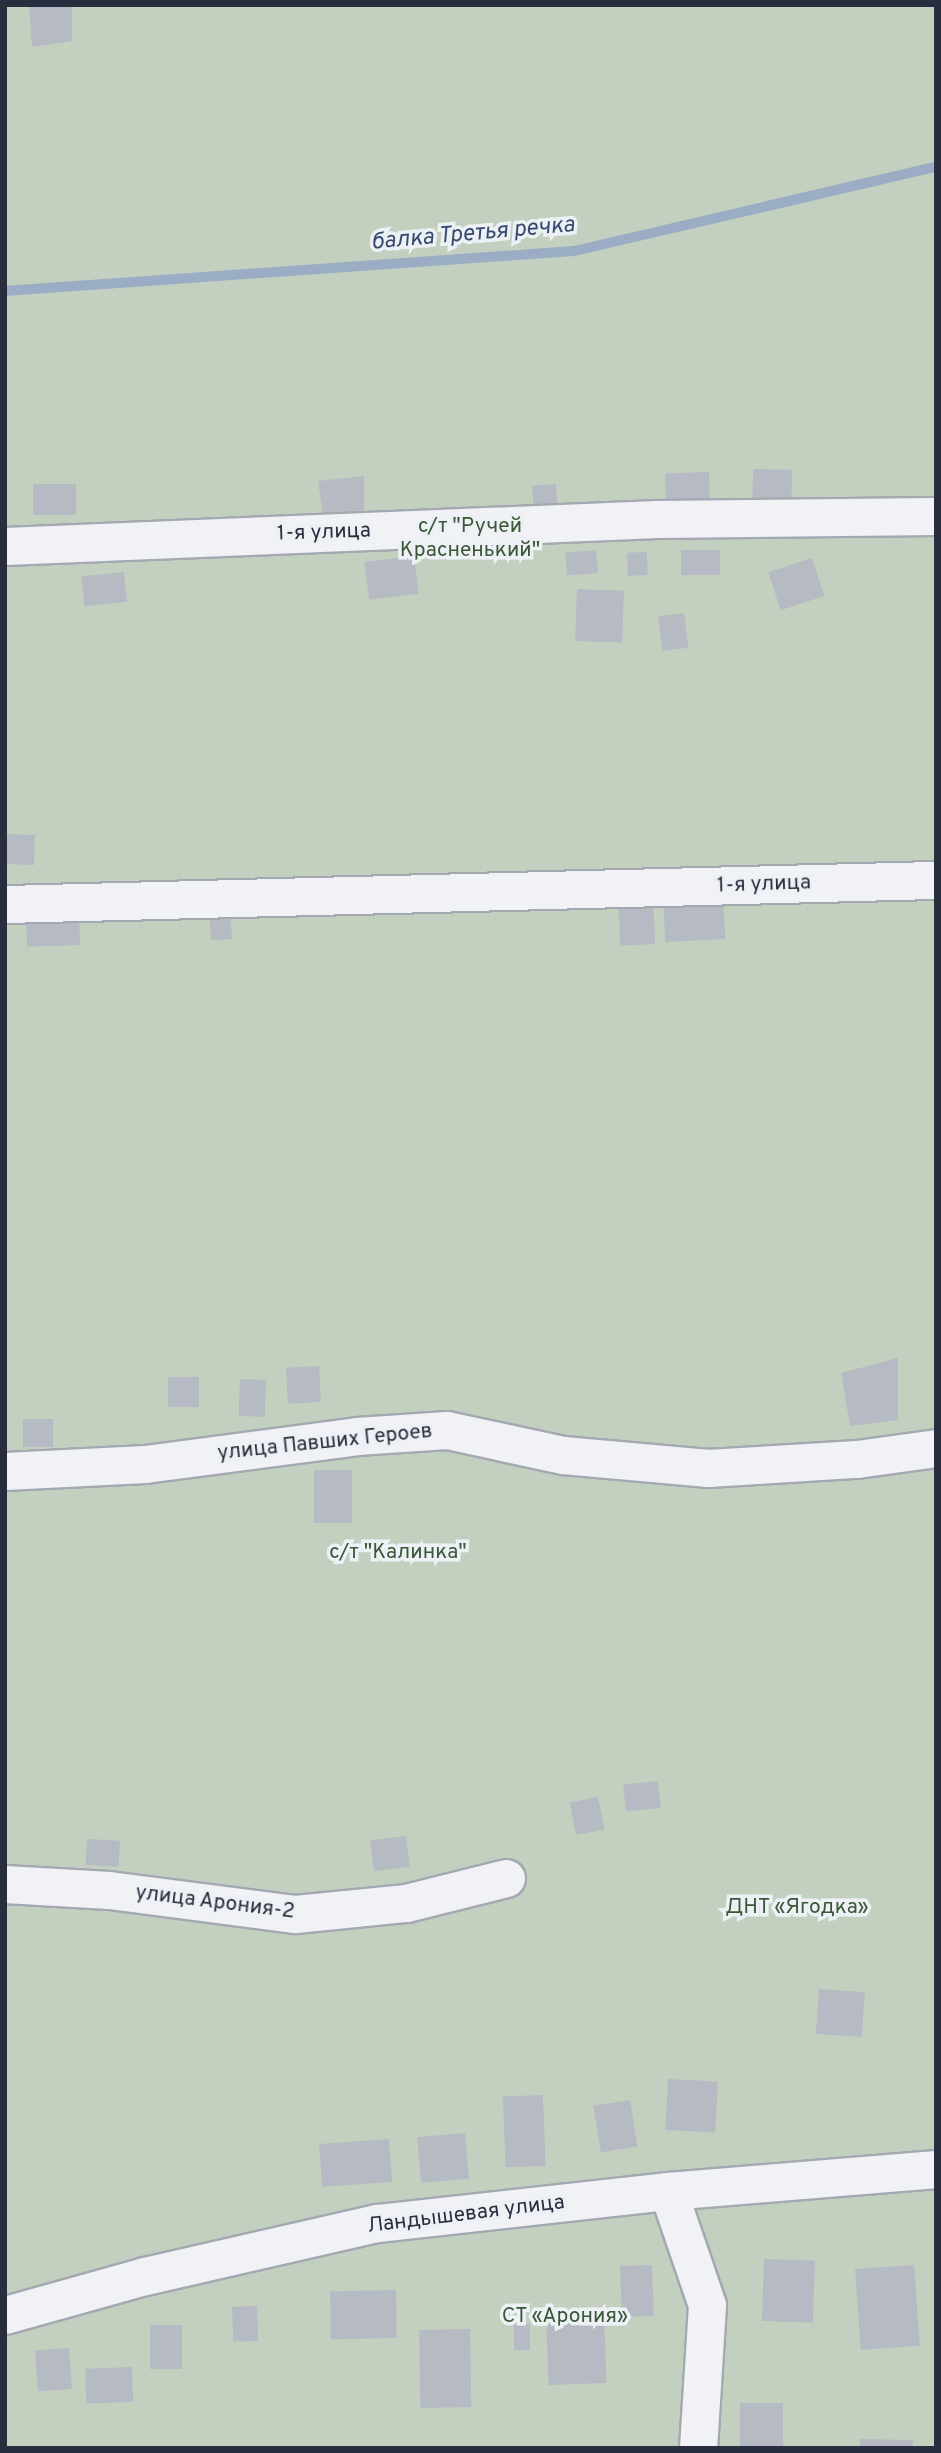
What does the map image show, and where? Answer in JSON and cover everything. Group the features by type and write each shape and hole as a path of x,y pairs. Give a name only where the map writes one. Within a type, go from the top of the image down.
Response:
{"street":[{"name":"1-я улица","path":"5,546 656,519 936,516"},
{"name":"1-я улица","path":"5,904 936,880"},
{"name":"улица Павших Героев","path":"5,1471 145,1464 357,1436 447,1430 563,1455 708,1468 857,1459 936,1448"},
{"name":"улица Арония-2","path":"5,1884 109,1890 295,1914 405,1903 506,1878"},
{"name":"Ландышевая улица","path":"5,2315 145,2276 377,2223 668,2191 936,2169"},
{"path":"668,2191 707,2305 698,2448"}],"green space":[{"path":"5,5 936,5 936,2448 5,2448"}],"building":[{"path":"29,5 72,5 72,41 32,47"},
{"path":"753,469 792,470 791,502 752,501"},
{"path":"709,472 710,504 666,506 665,474"},
{"path":"364,476 364,513 323,515 318,481"},
{"path":"33,484 76,484 76,515 33,515"},
{"path":"556,484 558,513 534,515 532,486"},
{"path":"596,550 598,573 567,576 565,553"},
{"path":"681,550 720,550 720,575 681,575"},
{"path":"647,552 648,575 628,576 627,553"},
{"path":"414,556 419,594 369,600 364,562"},
{"path":"812,558 824,596 781,610 768,572"},
{"path":"124,572 127,602 84,606 81,576"},
{"path":"577,589 624,591 622,643 575,641"},
{"path":"684,613 688,648 662,651 658,616"},
{"path":"5,834 35,835 34,865 5,864"},
{"path":"723,896 725,939 665,942 663,899"},
{"path":"653,899 655,944 620,946 618,901"},
{"path":"230,908 232,939 211,940 209,909"},
{"path":"79,913 80,945 27,947 26,915"},
{"path":"898,1358 898,1420 850,1426 841,1373"},
{"path":"319,1366 321,1402 288,1404 286,1368"},
{"path":"168,1377 199,1377 199,1407 168,1407"},
{"path":"240,1379 266,1380 265,1417 239,1416"},
{"path":"23,1419 53,1419 53,1447 23,1447"},
{"path":"314,1470 352,1470 352,1523 314,1523"},
{"path":"658,1781 661,1808 626,1812 623,1785"},
{"path":"598,1797 604,1829 576,1835 570,1803"},
{"path":"406,1836 410,1867 374,1871 370,1840"},
{"path":"87,1839 120,1841 119,1867 86,1865"},
{"path":"819,1989 865,1992 862,2037 816,2034"},
{"path":"668,2079 718,2082 715,2133 665,2130"},
{"path":"543,2095 545,2166 506,2167 503,2096"},
{"path":"630,2100 637,2146 601,2152 593,2106"},
{"path":"465,2133 469,2179 421,2183 417,2137"},
{"path":"389,2139 392,2182 322,2187 319,2144"},
{"path":"764,2259 815,2261 813,2323 762,2321"},
{"path":"652,2265 654,2316 622,2317 620,2266"},
{"path":"914,2265 920,2346 861,2350 855,2269"},
{"path":"396,2290 397,2338 331,2339 330,2291"},
{"path":"257,2306 258,2341 233,2342 232,2307"},
{"path":"604,2312 606,2383 549,2385 546,2314"},
{"path":"514,2324 530,2324 530,2350 514,2350"},
{"path":"150,2325 182,2325 182,2369 150,2369"},
{"path":"470,2329 471,2407 420,2408 419,2330"},
{"path":"69,2348 72,2389 38,2391 35,2350"},
{"path":"132,2367 133,2402 86,2404 85,2369"},
{"path":"740,2403 783,2403 783,2448 740,2448"},
{"path":"860,2439 913,2440 913,2448 860,2448"}],"waterway":[{"name":"балка Третья речка","path":"5,291 574,251 936,167"}],"park label":[{"name":"с/т \"Ручей Красненький\"","path":"470,539"},
{"name":"с/т \"Калинка\"","path":"398,1553"},
{"name":"ДНТ «Ягодка»","path":"797,1908"},
{"name":"СТ «Арония»","path":"565,2317"}]}
